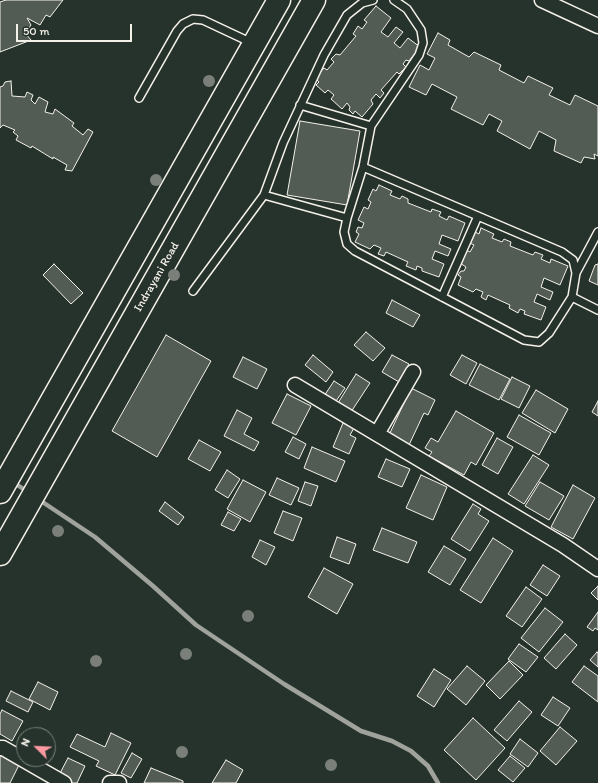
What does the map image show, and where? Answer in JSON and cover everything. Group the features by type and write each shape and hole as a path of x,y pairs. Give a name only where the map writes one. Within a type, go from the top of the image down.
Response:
{"main road":[{"path":"5,483 280,0"},
{"name":"Indrayani Road","path":"0,554 314,0"}],"street":[{"path":"542,0 598,26"},
{"path":"377,434 413,372"},
{"path":"295,385 563,546 598,569"},
{"path":"0,748 3,748 64,783"},
{"path":"110,783 119,783"}],"lane":[{"path":"193,291 264,195 283,143 300,105 324,55 347,15 362,3 372,0"},
{"path":"394,0 407,9 421,30 423,43 419,55 371,126 363,167 344,232 347,244 362,254 524,340 539,342 549,333 572,297 576,273 598,232"},
{"path":"139,98 177,31 183,24 193,19 203,20 255,44"},
{"path":"300,105 371,126"},
{"path":"363,167 562,252 573,260 576,273"},
{"path":"264,195 347,218"},
{"path":"442,296 478,216"},
{"path":"572,297 598,310"}],"building":[{"path":"6,0 63,0 50,17 46,15 40,25 27,18 31,25 25,33 31,40 0,52 0,2"},
{"path":"376,6 391,18 381,32 388,37 396,27 403,32 394,43 400,48 408,38 420,47 409,61 406,60 403,64 406,67 399,74 397,72 381,90 384,93 380,98 376,94 371,100 373,104 362,117 355,111 353,114 349,110 350,107 347,103 342,109 331,99 334,95 328,90 325,93 316,85 319,82 315,78 324,68 327,70 334,62 331,59 336,54 340,55 356,36 353,34 358,26 362,29 367,22 364,20"},
{"path":"438,33 450,40 448,45 469,57 474,52 501,65 499,70 524,83 528,76 553,88 549,95 570,105 575,95 598,106 598,156 594,154 595,159 584,157 581,163 554,151 556,140 539,131 530,149 497,131 502,121 489,114 483,125 451,109 457,97 432,84 426,95 409,87 420,65 429,70 435,58 427,54"},
{"path":"11,81 12,96 25,97 27,92 33,95 31,100 35,104 39,97 48,102 45,112 53,114 55,109 74,123 72,126 83,135 88,129 93,132 72,171 65,170 67,165 53,157 53,159 32,146 31,148 16,140 18,136 13,132 15,130 3,125 0,128 0,87 3,86 5,82"},
{"path":"300,121 360,131 347,205 287,195"},
{"path":"379,185 392,191 390,195 400,199 402,196 408,199 408,203 431,212 432,209 441,212 439,216 447,220 449,216 465,223 458,241 442,235 439,244 451,249 448,256 435,251 432,259 444,264 439,277 422,271 422,268 417,266 416,270 406,266 408,262 386,252 384,256 378,254 381,248 374,245 370,249 355,242 359,234 356,232 358,227 362,228 364,223 358,220 364,207 368,209 371,202 368,200 373,189 376,191"},
{"path":"481,228 494,234 492,238 502,242 504,239 511,242 510,246 533,255 535,252 543,255 541,259 550,263 551,259 568,266 560,285 544,278 541,287 553,292 550,300 537,294 534,302 546,307 541,320 524,314 525,311 520,309 518,313 509,308 510,305 488,295 486,300 481,297 483,292 476,289 473,292 458,285 461,277 458,275 461,271 464,271 466,267 460,263 466,250 470,252 474,245 470,243 475,232 479,234"},
{"path":"54,264 83,293 71,304 43,275"},
{"path":"598,264 598,285 589,281 595,265"},
{"path":"392,300 420,315 413,327 386,313"},
{"path":"366,332 385,348 373,361 354,345"},
{"path":"166,335 211,361 157,457 112,431"},
{"path":"313,355 333,372 326,382 305,365"},
{"path":"392,355 409,364 399,382 382,372"},
{"path":"462,355 477,363 466,384 450,375"},
{"path":"243,357 267,369 257,389 233,377"},
{"path":"480,364 510,379 499,400 469,385"},
{"path":"356,374 370,383 351,412 338,403"},
{"path":"512,377 530,386 519,408 501,399"},
{"path":"334,381 345,388 334,404 324,396"},
{"path":"411,388 435,400 428,415 424,413 409,445 389,435"},
{"path":"536,390 568,409 555,433 522,413"},
{"path":"287,394 311,406 296,435 272,423"},
{"path":"598,401 598,416 592,412"},
{"path":"237,410 252,418 244,434 259,442 254,451 224,436"},
{"path":"456,411 494,433 476,465 471,462 464,475 429,456 432,452 425,448 431,438 438,442"},
{"path":"519,415 551,433 539,455 507,437"},
{"path":"343,423 354,428 350,435 356,438 349,454 333,447"},
{"path":"293,437 306,444 299,459 285,452"},
{"path":"497,438 513,447 498,474 482,465"},
{"path":"199,440 221,452 210,471 188,459"},
{"path":"312,447 345,461 336,482 304,468"},
{"path":"533,455 549,465 524,504 508,494"},
{"path":"386,459 410,469 402,487 378,477"},
{"path":"227,470 240,479 228,498 215,490"},
{"path":"421,475 447,487 433,520 406,508"},
{"path":"277,478 299,488 291,505 269,495"},
{"path":"243,480 266,492 250,522 227,509"},
{"path":"305,482 318,486 311,506 298,501"},
{"path":"540,482 564,496 549,520 525,506"},
{"path":"573,485 595,498 573,539 551,527"},
{"path":"165,502 184,517 178,525 159,511"},
{"path":"473,504 481,509 478,514 489,521 470,551 451,539"},
{"path":"283,511 302,518 293,541 274,533"},
{"path":"228,512 241,519 234,531 221,525"},
{"path":"382,528 417,542 408,563 373,550"},
{"path":"337,537 356,544 349,564 330,557"},
{"path":"493,538 513,551 481,603 460,590"},
{"path":"260,540 275,547 266,565 252,557"},
{"path":"444,546 466,559 450,585 428,572"},
{"path":"543,565 560,576 547,596 530,585"},
{"path":"324,568 353,584 337,614 308,597"},
{"path":"598,586 598,600 591,593"},
{"path":"526,587 542,599 522,627 506,616"},
{"path":"545,608 563,622 539,652 521,638"},
{"path":"598,612 598,630 595,628 593,631 587,627"},
{"path":"565,634 577,645 556,669 544,658"},
{"path":"519,644 538,657 526,672 508,659"},
{"path":"597,652 598,653 598,667 590,660"},
{"path":"509,661 523,675 500,699 486,685"},
{"path":"467,666 485,681 466,705 447,689"},
{"path":"584,666 598,676 598,702 572,682"},
{"path":"434,669 451,680 434,707 417,696"},
{"path":"38,682 58,692 50,710 29,699"},
{"path":"11,691 33,702 28,712 6,701"},
{"path":"553,697 570,708 558,726 541,715"},
{"path":"519,701 532,712 507,741 494,730"},
{"path":"2,710 23,721 20,727 16,727 16,734 12,741 0,734 0,714"},
{"path":"473,718 505,748 476,780 444,750"},
{"path":"560,727 577,741 556,765 540,751"},
{"path":"111,733 131,743 115,775 96,766 99,761 70,747 77,734 105,747"},
{"path":"520,739 538,753 528,767 510,754"},
{"path":"132,753 142,759 131,778 121,773"},
{"path":"0,754 16,761 16,767 18,767 10,783 0,783"},
{"path":"510,756 525,768 513,782 498,770"},
{"path":"68,758 85,766 77,783 70,783 58,777"},
{"path":"226,760 243,770 236,783 212,783"},
{"path":"151,768 183,781 183,783 144,783"}],"waterway":[{"path":"13,482 28,492"},
{"path":"38,499 95,537 196,625 284,684 361,731 392,741 411,751 428,766 438,783"}]}
